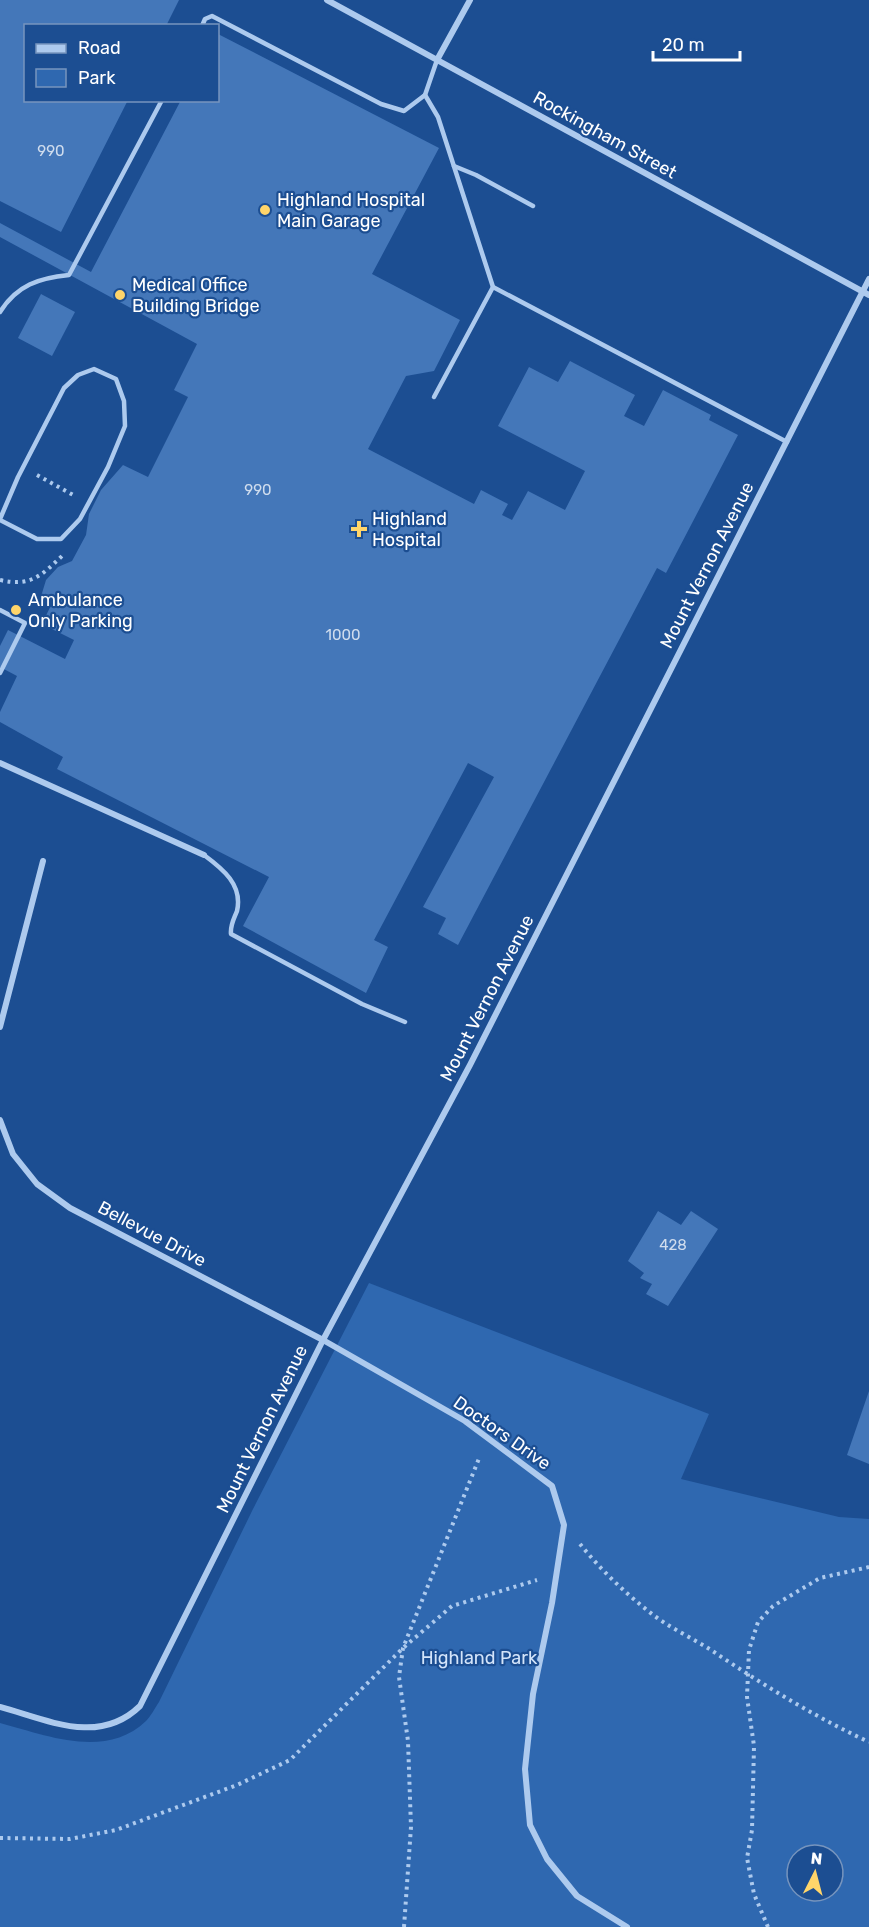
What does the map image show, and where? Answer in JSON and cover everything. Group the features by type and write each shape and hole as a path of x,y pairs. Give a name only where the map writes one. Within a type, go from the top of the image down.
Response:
{"street":[{"name":"Rockingham Street","path":"327,0 866,294"},
{"path":"437,60 470,0"},
{"name":"Mount Vernon Avenue","path":"0,1707 75,1727 94,1728 121,1721 140,1706 147,1695 323,1340 470,1065 786,442 866,294 869,279"},
{"path":"0,763 204,855"},
{"path":"0,1028 43,861"},
{"name":"Bellevue Drive","path":"0,1120 13,1154 37,1184 70,1208 323,1340"},
{"name":"Doctors Drive","path":"323,1340 465,1421 552,1486 564,1525 552,1603 533,1694 525,1769 530,1826 547,1859 576,1896 627,1927"}],"lane":[{"path":"203,24 205,19 212,16 381,104 404,111 425,96 437,60"},
{"path":"425,96 438,117 493,287 786,442"},
{"path":"0,312 20,288 45,278 69,275 161,102"},
{"path":"454,166 476,175 533,206"},
{"path":"434,397 493,287"},
{"path":"94,369 116,379 124,401 125,426 89,504 80,519 61,539 37,539 0,520 19,474 64,388 78,375 94,369"},
{"path":"0,610 25,623 0,673"},
{"path":"204,855 233,881 238,895 237,910 230,928 231,934 362,1005 405,1022"}],"path":[{"path":"19,474 32,472 89,504"},
{"path":"0,580 25,582 38,578 62,556 80,519"},
{"path":"404,1927 411,1827 408,1741 399,1677 404,1648 480,1456"},
{"path":"564,1525 602,1570 653,1615 748,1676 826,1722 869,1742"},
{"path":"768,1927 754,1894 747,1858 752,1830 754,1746 747,1697 749,1650 758,1622 773,1606 820,1578 869,1567"},
{"path":"0,1838 70,1839 116,1830 237,1785 290,1760 404,1648 452,1606 540,1579"}],"green space":[{"name":"Highland Park","path":"369,1283 709,1414 681,1479 839,1517 869,1519 869,1927 0,1927 0,1723 56,1738 94,1742 130,1733 146,1721 159,1702 253,1509"}],"building":[{"path":"0,0 179,0 167,24 24,24 24,102 127,102 61,232 0,201"},
{"name":"Highland Hospital","path":"219,35 439,148 372,274 460,320 434,371 406,376 368,449 474,504 481,490 508,504 502,515 512,520 528,491 565,510 585,471 498,426 529,367 558,382 570,361 635,395 624,416 644,426 663,390 711,415 709,420 738,435 666,573 657,568 458,945 438,934 446,918 423,907 494,777 468,763 374,940 388,947 366,993 243,926 269,877 57,769 63,757 0,722 0,712 17,676 0,667 0,646 8,630 65,659 74,640 42,624 53,601 39,603 46,580 58,567 72,561 86,535 89,514 101,490 123,465 148,477 188,397 174,390 197,344 0,237 0,223 91,272 180,102 219,102"},
{"path":"41,294 75,312 52,356 18,338"},
{"path":"658,1211 681,1225 691,1211 718,1229 668,1306 646,1294 652,1284 640,1278 644,1273 628,1261"},
{"path":"869,1391 869,1464 847,1455"}],"place":[{"name":"Highland Hospital Main Garage","path":"265,210"},
{"name":"Medical Office Building Bridge","path":"120,295"},
{"name":"Highland Hospital","path":"359,529"},
{"name":"Ambulance Only Parking","path":"16,610"}]}
